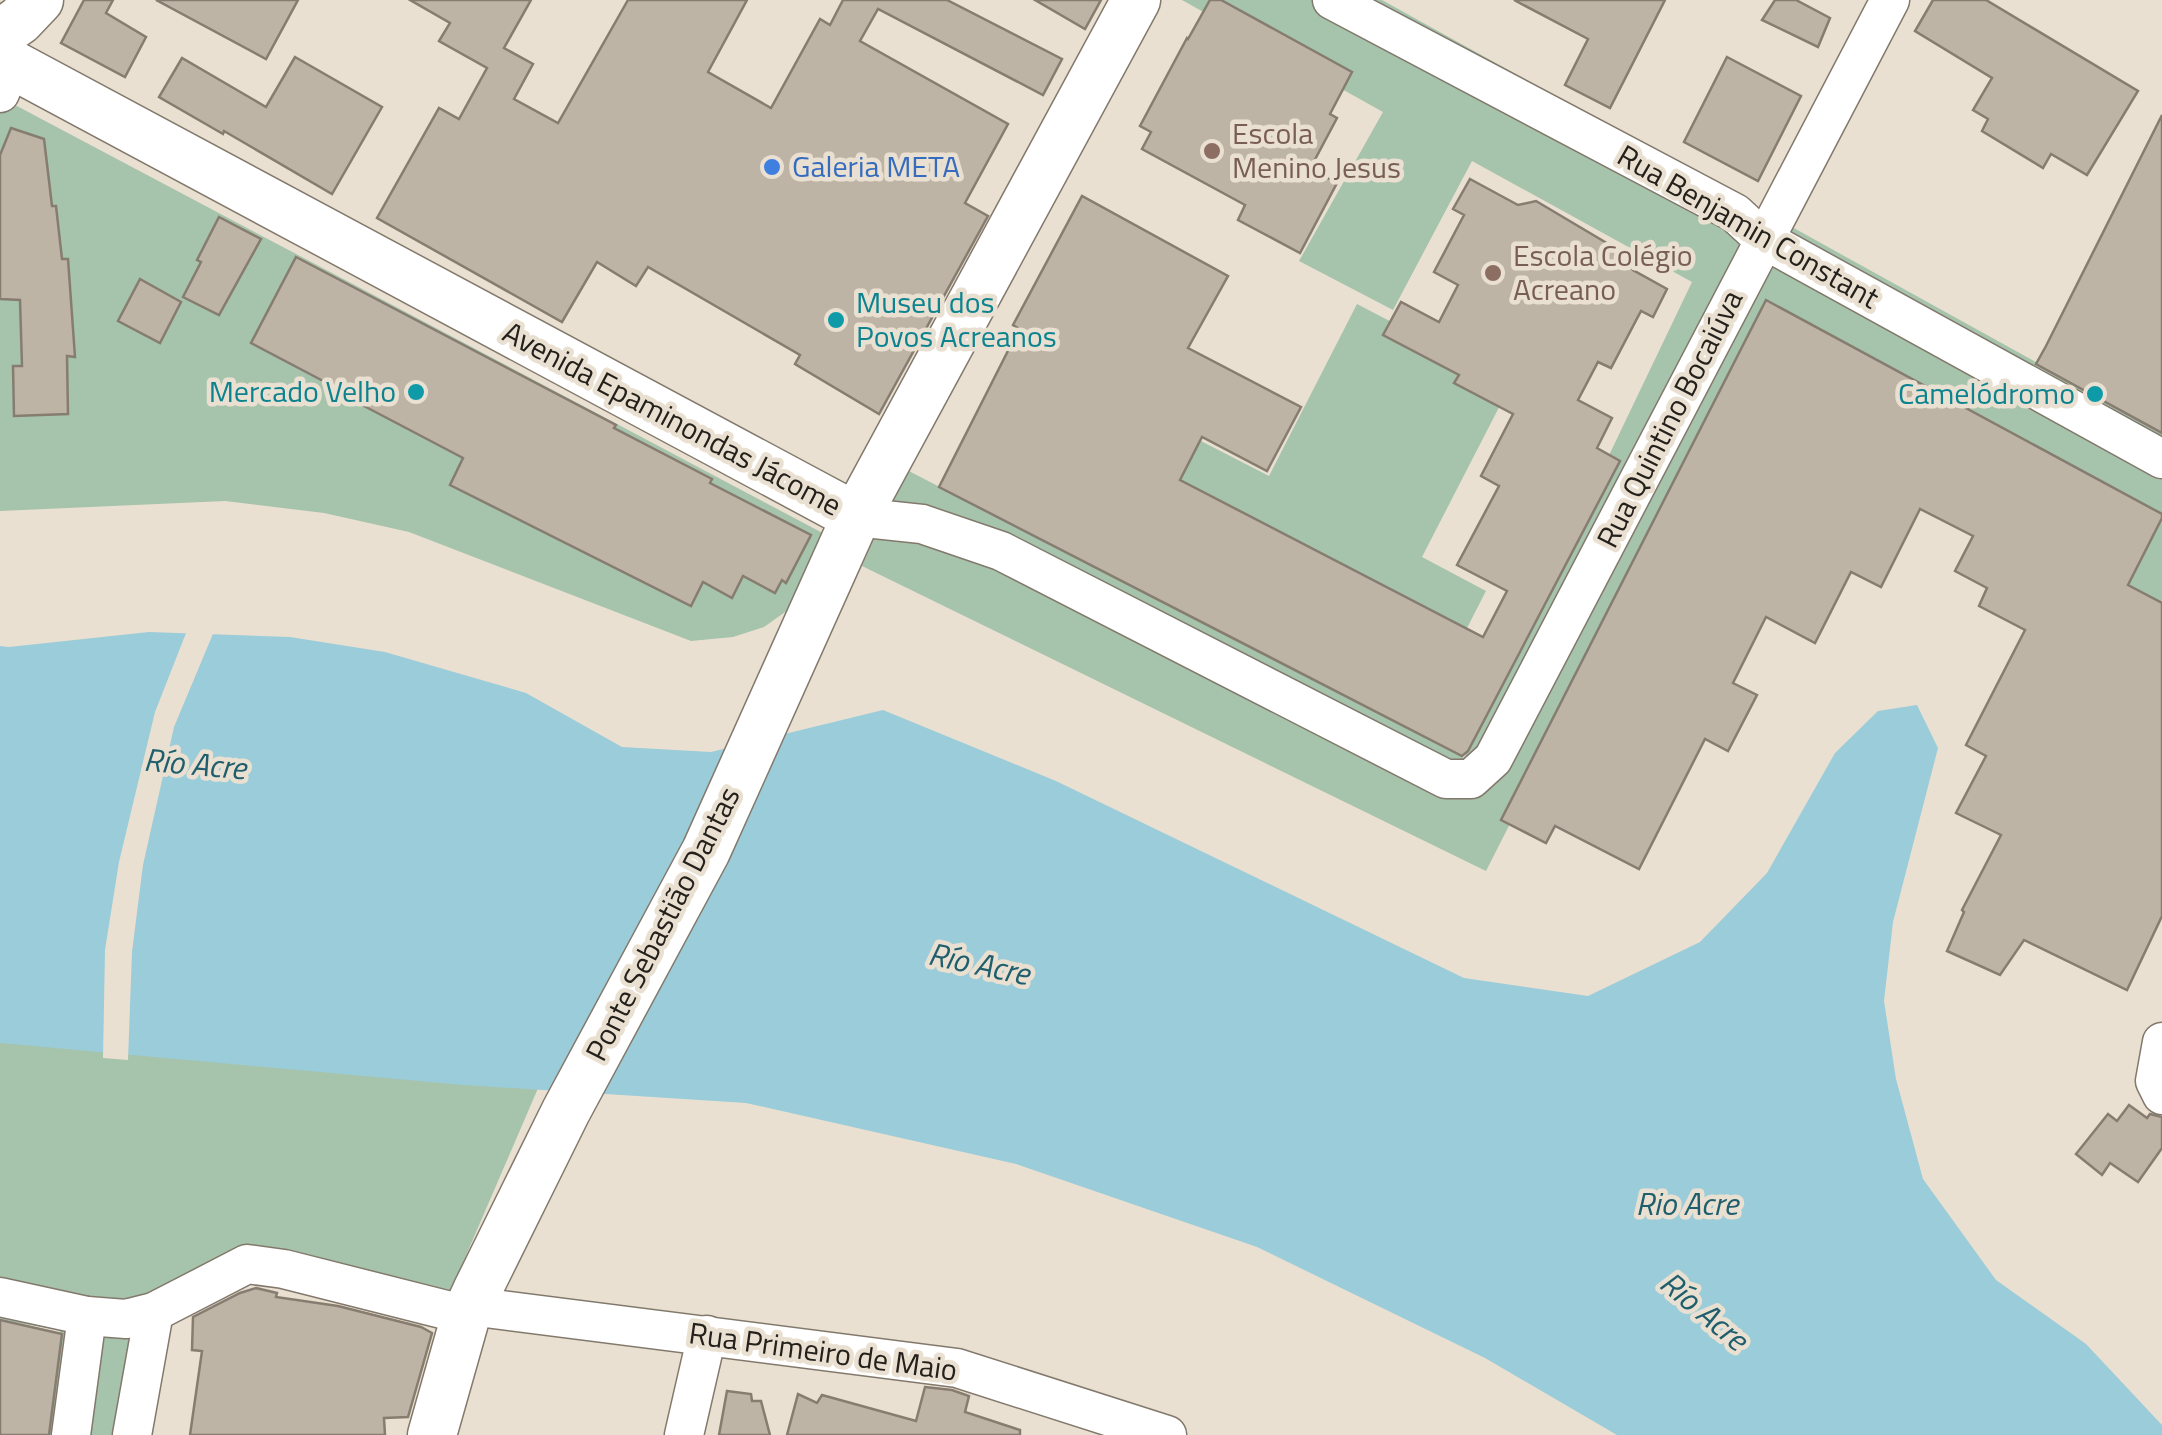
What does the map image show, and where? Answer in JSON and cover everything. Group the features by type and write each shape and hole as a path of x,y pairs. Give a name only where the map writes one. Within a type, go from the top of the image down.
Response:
{"main road":[{"path":"3,62 20,20 39,0"},
{"name":"Ponte Sebastião Dantas","path":"432,1435 471,1304 566,1111 706,851 848,535 1136,0"},
{"name":"Avenida Epaminondas Jácome","path":"3,62 848,535"}],"street":[{"name":"Rua Benjamin Constant","path":"1332,0 1734,213 1763,240 2162,459"},
{"name":"Rua Quintino Bocaiúva","path":"1472,780 1493,759 1890,0"},
{"name":"Avenida Epaminondas Jácome","path":"848,535 922,524 1000,550 1446,778 1472,780"},
{"path":"2161,1045 2155,1081 2162,1095"},
{"name":"Rua Primeiro de Maio","path":"0,1297 88,1316 126,1319 154,1312 248,1264 471,1304 958,1368 1168,1435"},
{"path":"132,1435 154,1312"},
{"path":"71,1435 88,1316"},
{"path":"684,1435 707,1335"}],"green space":[{"path":"1182,0 1382,0 2162,432 2162,603 2128,585 1766,319 1486,871 862,566 905,469 1464,758 1692,282 1472,161 1393,310 1299,261 1383,112"},
{"path":"0,97 832,538 802,600 764,627 733,637 691,641 409,532 324,513 225,501 0,511"},
{"path":"1357,304 1511,384 1422,557 1486,591 1467,628 1180,480 1197,439 1269,476"},
{"path":"0,1042 539,1086 436,1325 256,1283 162,1309 140,1435 46,1435 60,1330 0,1320"}],"water":[{"name":"Rio Acre","path":"149,632 290,637 385,652 526,693 622,747 711,752 883,710 1056,781 1464,978 1588,996 1700,942 1767,873 1835,753 1878,711 1917,705 1938,748 1893,922 1884,1001 1896,1079 1923,1179 1996,1280 2086,1344 2162,1425 2162,1435 1617,1435 1485,1358 1257,1247 1016,1164 746,1103 463,1085 0,1043 0,646"}],"pier":[{"path":"188,628 215,629 174,727 143,865 132,952 128,1060 103,1058 105,950 119,862 155,712"}],"building":[{"path":"84,0 113,0 106,13 146,37 125,77 61,43"},
{"path":"156,0 298,0 266,59"},
{"path":"410,0 531,0 504,48 533,64 514,99 558,123 628,0 747,0 708,72 771,108 820,19 830,25 843,0 947,0 1062,59 1043,95 878,9 860,41 1008,124 965,203 988,216 879,414 795,364 800,355 648,267 636,286 597,262 562,322 377,218 439,108 459,119 487,68 439,41 450,23"},
{"path":"1035,0 1101,0 1085,29"},
{"path":"1210,0 1221,0 1352,72 1330,114 1337,118 1310,169 1337,183 1300,253 1238,220 1245,205 1142,149 1151,132 1140,126"},
{"path":"1514,0 1665,0 1610,108 1565,85 1588,39"},
{"path":"1775,0 1796,0 1830,18 1818,47 1762,20"},
{"path":"1933,0 1986,0 2138,91 2087,175 2051,154 2043,168 1982,131 1988,119 1973,110 1992,78 1915,31"},
{"path":"295,57 382,107 332,194 159,97 182,58 266,107"},
{"path":"1727,57 1801,96 1758,181 1684,142"},
{"path":"2162,115 2162,433 2036,364"},
{"path":"11,128 44,139 62,259 68,259 75,357 67,356 68,414 14,416 13,366 22,366 20,300 0,299 0,155"},
{"path":"1470,179 1518,205 1536,201 1627,255 1633,270 1667,289 1653,317 1641,311 1611,368 1598,362 1578,400 1612,418 1597,448 1620,461 1462,756 939,487 1019,329 1013,325 1082,196 1228,276 1188,348 1301,407 1267,471 1202,437 1180,480 1483,637 1507,591 1457,565 1499,486 1481,476 1513,414 1454,383 1459,375 1383,335 1401,302 1439,322 1458,285 1434,272 1464,215 1453,209"},
{"path":"219,217 261,239 219,315 183,297"},
{"path":"296,257 616,425 614,428 712,479 710,483 811,535 786,583 782,580 775,593 743,576 732,598 703,582 691,606 450,485 463,458 251,343"},
{"path":"140,279 181,302 160,343 118,321"},
{"path":"1766,300 2162,514 2128,585 2162,603 2162,916 2127,990 2024,940 2000,975 1947,951 1962,910 2001,835 1956,813 1986,756 1966,745 2025,630 1979,606 1987,588 1955,571 1973,536 1920,509 1881,587 1851,572 1815,643 1766,617 1733,683 1757,695 1728,751 1705,739 1639,869 1555,826 1546,843 1501,820"},
{"path":"2129,1105 2147,1118 2150,1114 2162,1117 2162,1148 2138,1182 2110,1163 2102,1175 2076,1154 2108,1114 2117,1121"},
{"path":"256,1288 277,1293 276,1297 338,1306 432,1333 408,1417 384,1418 385,1435 190,1435 202,1351 192,1350 193,1317"},
{"path":"0,1320 62,1334 49,1435 0,1435"},
{"path":"925,1387 969,1396 965,1412 1020,1430 1020,1435 787,1435 798,1394 817,1403 822,1395 916,1421"},
{"path":"727,1391 751,1394 752,1401 761,1401 770,1435 719,1435"}],"place":[{"name":"Escola Menino Jesus","path":"1212,151"},
{"name":"Galeria META","path":"772,167"},
{"name":"Escola Colégio Acreano","path":"1493,273"},
{"name":"Museu dos Povos Acreanos","path":"836,320"},
{"name":"Mercado Velho","path":"416,392"},
{"name":"Camelódromo","path":"2095,394"}],"water label":[{"name":"Río Acre","path":"195,764"},
{"name":"Río Acre","path":"979,964"},
{"name":"Río Acre","path":"1704,1311"}]}
